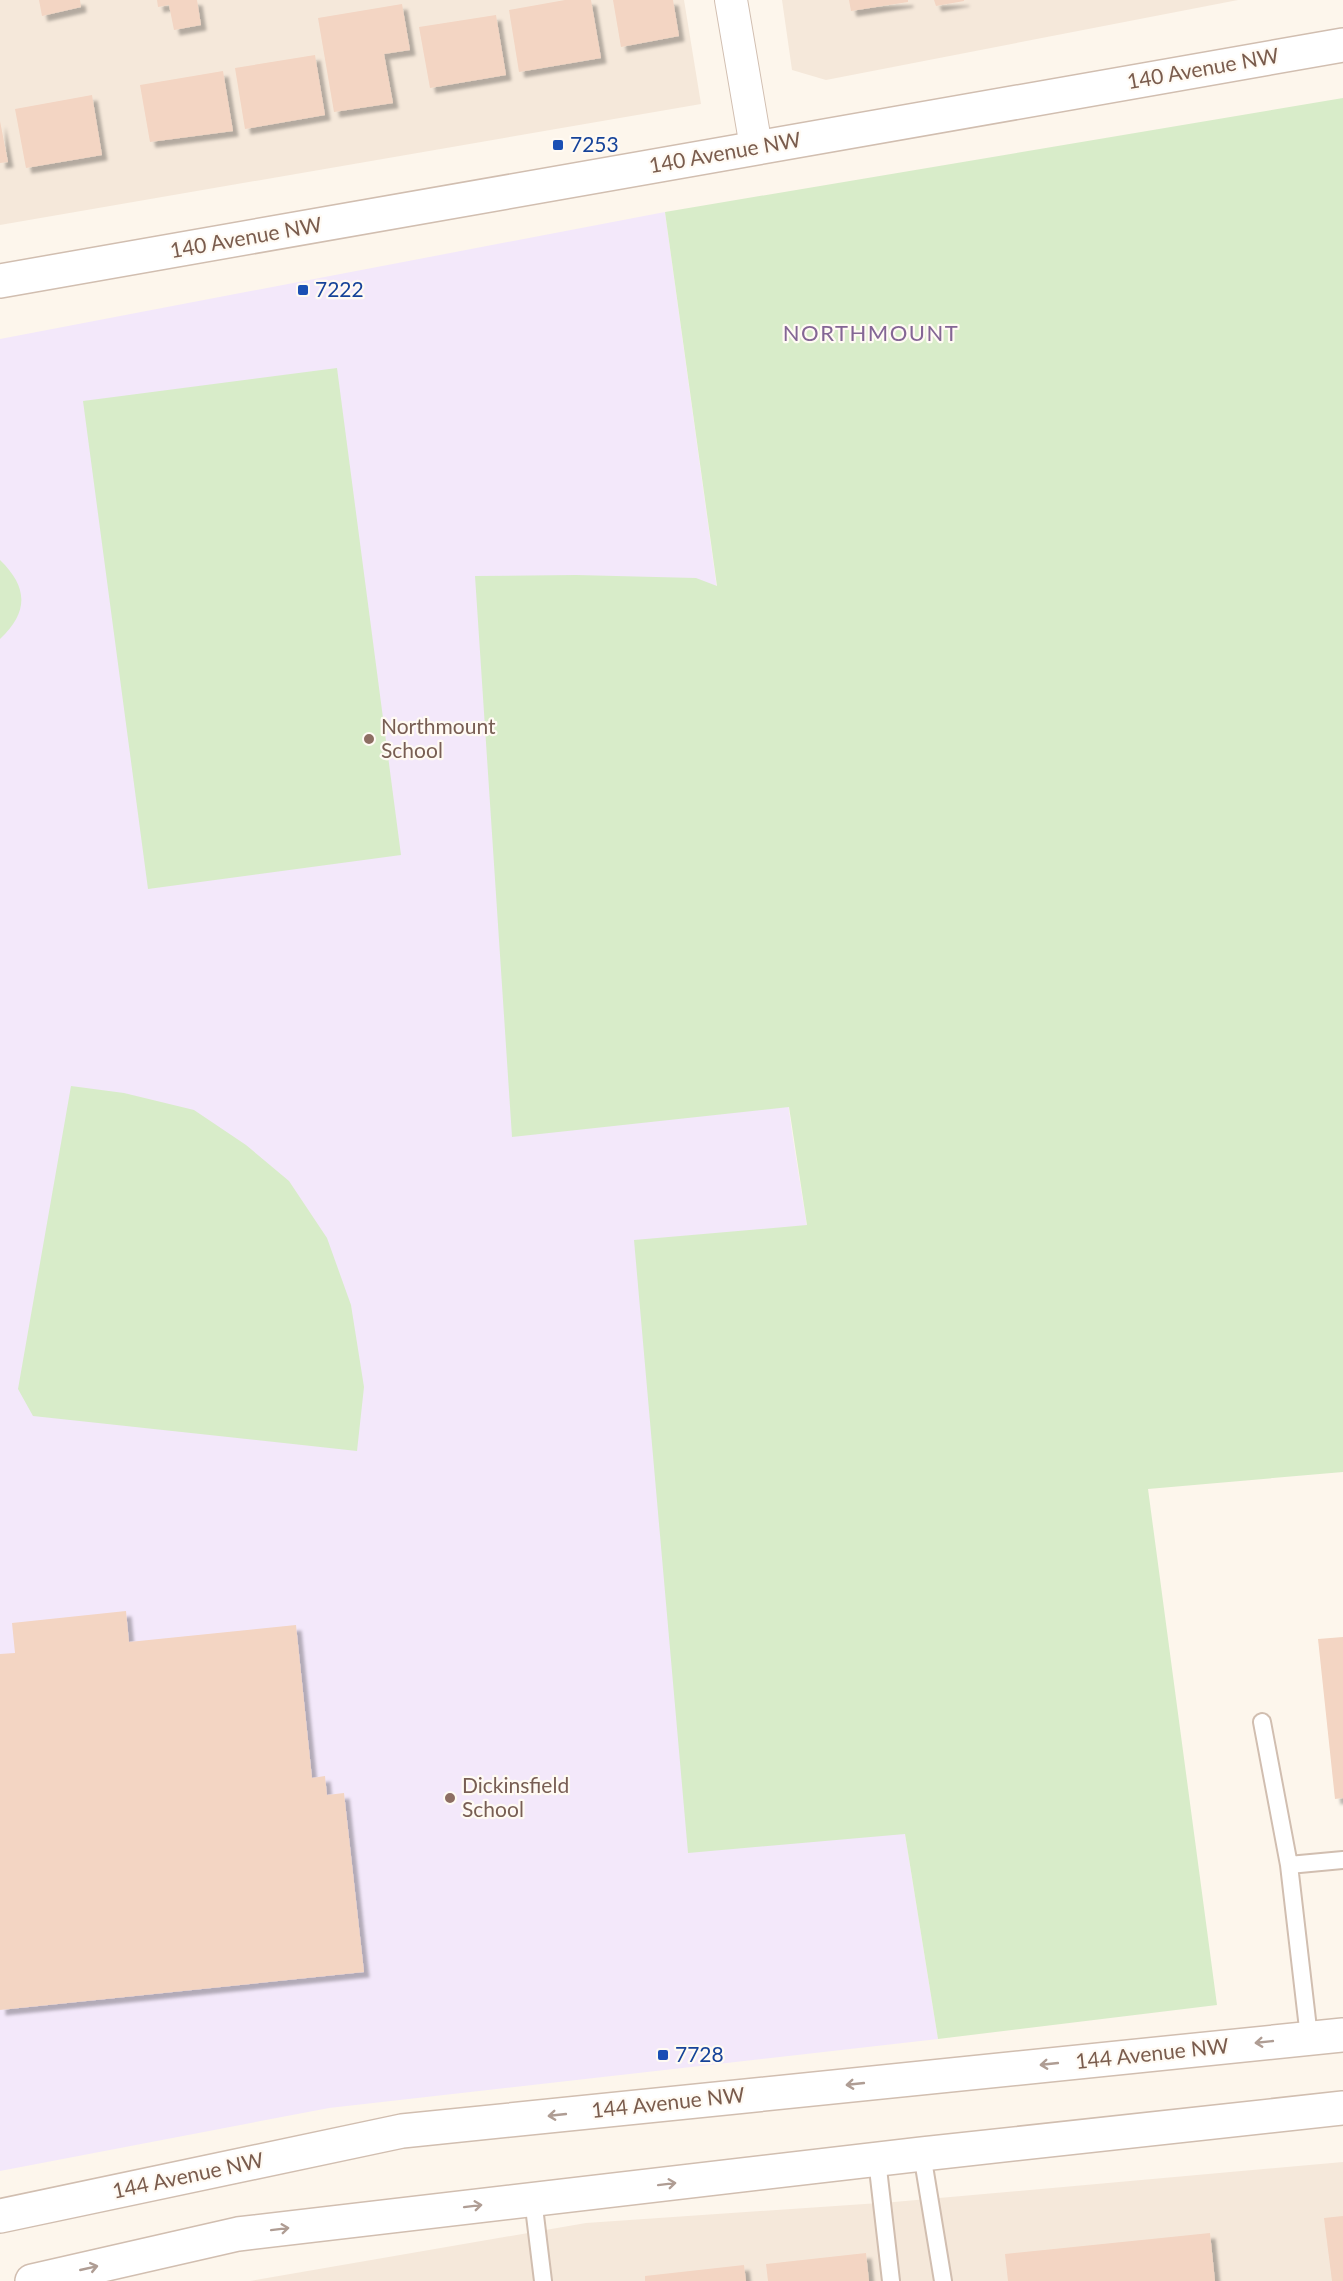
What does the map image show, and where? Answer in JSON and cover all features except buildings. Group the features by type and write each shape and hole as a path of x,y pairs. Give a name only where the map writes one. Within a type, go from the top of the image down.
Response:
{"street":[{"path":"731,0 756,147"},
{"name":"140 Avenue NW","path":"0,281 1343,45"},
{"name":"144 Avenue NW","path":"0,2216 402,2131 1343,2035"},
{"path":"32,2281 238,2234 922,2154 1343,2108"}],"lane":[{"path":"1262,1722 1288,1865 1309,2037"},
{"path":"1288,1865 1343,1860"},
{"path":"922,2154 943,2281"},
{"path":"877,2160 891,2281"},
{"path":"533,2199 543,2281"}],"shaded area":[{"path":"0,0 684,0 701,104 0,225"},
{"path":"782,0 1238,0 826,80 792,70"},
{"path":"665,212 793,1139 938,2039 329,2108 0,2171 0,339"},
{"path":"1343,2162 1343,2281 250,2281 586,2223 894,2202"}],"green space":[{"path":"1343,98 1343,1472 1148,1489 1217,2005 938,2039 905,1834 688,1853 634,1240 807,1225 789,1107 512,1137 475,576 576,575 696,578 717,586 665,212"},
{"path":"337,368 401,855 148,889 83,401"},
{"path":"0,560 16,580 21,600 16,619 0,639"},
{"path":"71,1086 124,1093 194,1110 246,1145 289,1181 327,1238 351,1305 364,1387 357,1451 33,1416 18,1389"}],"place":[{"name":"7253","path":"558,145"},
{"name":"7222","path":"303,290"},
{"name":"Northmount School","path":"369,739"},
{"name":"Dickinsfield School","path":"450,1798"},
{"name":"7728","path":"663,2055"}],"district":[{"name":"NORTHMOUNT","path":"871,333"}]}
